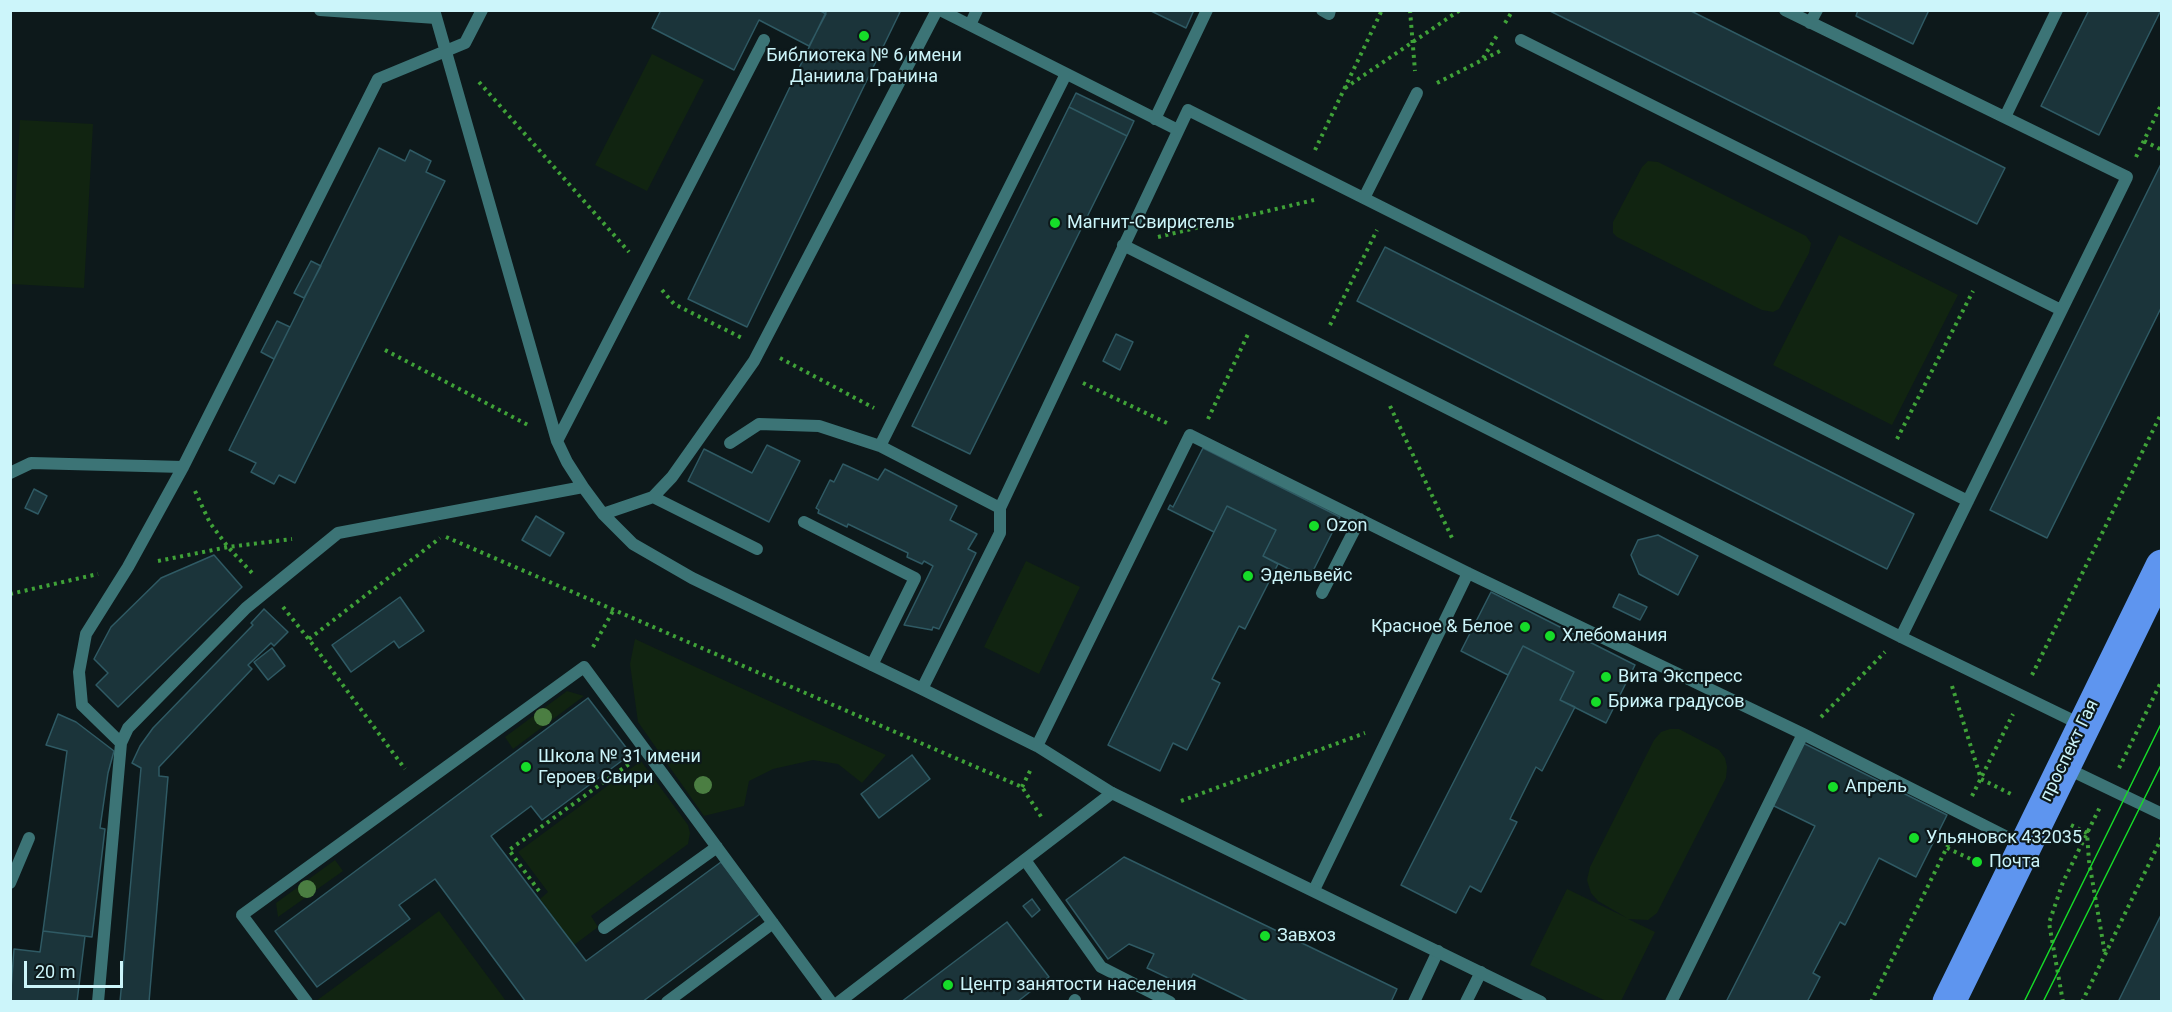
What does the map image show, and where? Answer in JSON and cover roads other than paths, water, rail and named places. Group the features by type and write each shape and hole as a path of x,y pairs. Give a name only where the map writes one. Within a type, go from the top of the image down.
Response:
{"main road":[{"name":"проспект Гая","path":"1948,1002 2162,566"}],"street":[{"path":"320,10 435,14 557,441 583,487 603,514 633,544 692,578 1037,746 1112,793 1541,1002"},
{"path":"122,743 82,705 79,672 86,634 128,567 183,467 378,79 465,43 482,10"},
{"path":"603,514 652,497 672,477 754,361 938,10 1178,130"},
{"path":"970,25 977,10"},
{"path":"1155,118 1208,10"},
{"path":"1322,10 1329,14 1330,10"},
{"path":"1785,10 2127,177 1901,637"},
{"path":"1810,23 1817,10"},
{"path":"2005,117 2057,10"},
{"path":"557,441 764,40"},
{"path":"1521,40 2061,310"},
{"path":"880,446 1066,74"},
{"path":"1364,198 1417,93"},
{"path":"922,689 1000,533 999,508 1188,110 1968,501"},
{"path":"1123,245 1901,637 2083,725"},
{"path":"730,443 759,424 819,426 880,446 999,508"},
{"path":"1037,746 1194,437 1468,573 1803,734 2024,846"},
{"path":"10,473 31,463 183,467"},
{"path":"98,1002 122,743 128,728 246,608 338,533 583,487"},
{"path":"652,497 757,549"},
{"path":"1322,592 1360,519"},
{"path":"804,522 915,578 872,665"},
{"path":"1314,890 1468,573"},
{"path":"307,1002 242,915 584,667 831,1002"},
{"path":"1671,1002 1803,734"},
{"path":"2063,767 2162,814"},
{"path":"839,1002 1112,793"},
{"path":"10,883 29,838"},
{"path":"604,928 717,847"},
{"path":"1025,860 1101,967 1170,1002"},
{"path":"667,1002 773,923"},
{"path":"1414,1002 1438,951"},
{"path":"1466,1002 1481,972"}],"tram line":[{"path":"2024,1002 2162,722"},
{"path":"2043,1002 2162,763"}],"place":[{"name":"Библиотека № 6 имени Даниила Гранина","path":"864,36"},
{"name":"Магнит-Свиристель","path":"1055,223"},
{"name":"Ozon","path":"1314,526"},
{"name":"Эдельвейс","path":"1248,576"},
{"name":"Красное & Белое","path":"1525,627"},
{"name":"Хлебомания","path":"1550,636"},
{"name":"Вита Экспресс","path":"1606,677"},
{"name":"Брижа градусов","path":"1596,702"},
{"name":"Школа № 31 имени Героев Свири","path":"526,767"},
{"name":"Апрель","path":"1833,787"},
{"name":"Ульяновск 432035","path":"1914,838"},
{"name":"Почта","path":"1977,862"},
{"name":"Завхоз","path":"1265,936"},
{"name":"Центр занятости населения","path":"948,985"}]}
